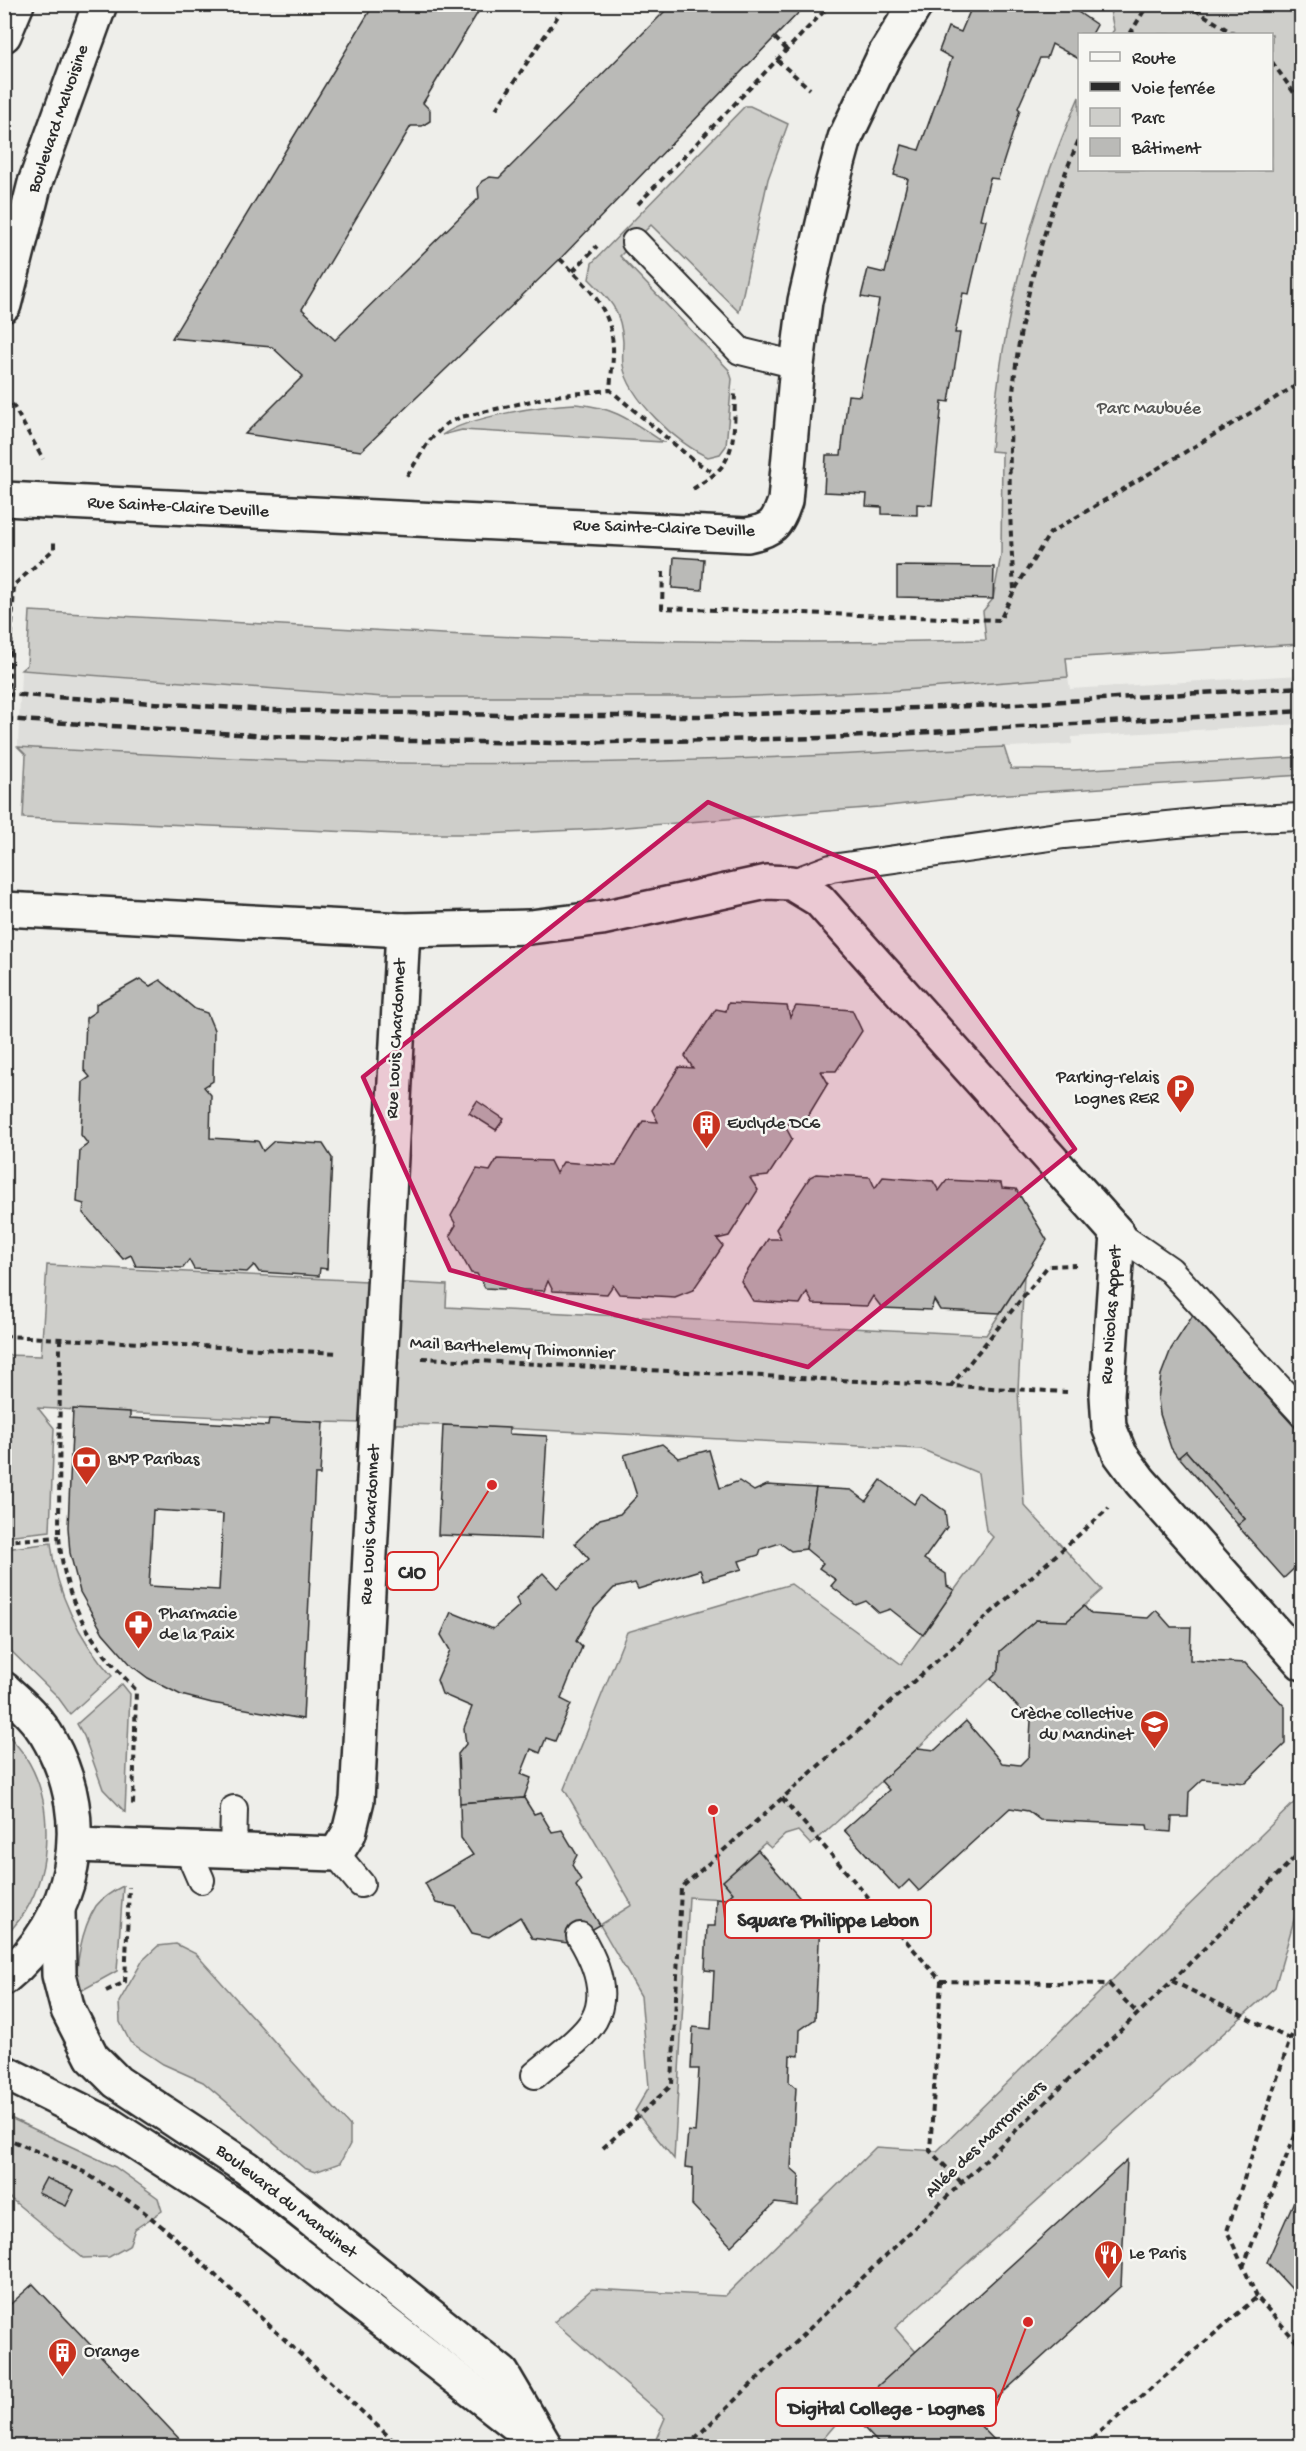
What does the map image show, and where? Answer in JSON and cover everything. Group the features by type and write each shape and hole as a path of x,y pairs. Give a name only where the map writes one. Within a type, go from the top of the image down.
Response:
{"street":[{"path":"4,35 16,4"},
{"name":"Boulevard Malvoisine","path":"4,305 35,183 100,4"},
{"name":"Rue Sainte-Claire Deville","path":"4,499 747,535 766,532 779,519 785,501 796,365 805,301 845,138 885,54 916,4"},
{"path":"4,909 403,930 530,927 602,918 767,882 791,883"},
{"name":"Rue Nicolas Appert","path":"791,883 819,900 1117,1249 1107,1395 1109,1427 1120,1454 1140,1481 1302,1663"},
{"name":"Rue Louis Chardonnet","path":"336,1854 349,1833 357,1800 403,930"},
{"path":"4,1689 28,1710 50,1739 65,1772 74,1808 75,1845 69,1879 58,1911 41,1940 20,1965 4,1978"},
{"path":"75,1845 336,1854"},
{"name":"Boulevard du Mandinet","path":"58,1911 59,1975 68,2010 93,2057 117,2082 247,2168 501,2373 544,2446"},
{"name":"Boulevard du Mandinet","path":"4,2073 108,2124 237,2207 544,2446"}],"lane":[{"path":"635,242 740,351 796,365"},
{"path":"791,883 831,868 1053,837 1218,820 1302,817"},
{"path":"1117,1249 1170,1270 1302,1413"},
{"path":"233,1851 234,1809"},
{"path":"187,1848 201,1880"},
{"path":"336,1854 361,1884"},
{"path":"535,2075 579,2037 594,2020 600,1999 598,1977 594,1959 580,1936"}],"path":[{"path":"496,109 566,4"},
{"path":"630,212 831,4"},
{"path":"1131,33 1148,4"},
{"path":"1186,4 1232,33"},
{"path":"775,38 786,50"},
{"path":"777,60 810,89"},
{"path":"1273,63 1302,104"},
{"path":"1014,591 1011,542 1011,452 1014,391 1023,321 1043,240 1068,164 1078,142"},
{"path":"573,271 605,237"},
{"path":"560,259 573,271 601,306 608,323 612,338 610,390"},
{"path":"688,493 722,466 732,443 736,374 740,351"},
{"path":"663,562 662,608 1000,620 1014,591 1050,534 1302,382"},
{"path":"407,484 407,474 429,441 446,424 461,417 553,396 610,390 693,460 714,473"},
{"path":"4,770 10,667"},
{"path":"950,1387 1048,1266 1117,1249"},
{"name":"Mail Barthelemy Thimonnier","path":"4,1336 1018,1390"},
{"path":"60,1338 59,1537 62,1568 85,1629 136,1690 125,1982 68,2010"},
{"path":"603,2148 672,2085 681,1888 1140,1481"},
{"path":"4,1541 59,1537"},
{"path":"782,1798 941,1981 930,2151 961,2182"},
{"name":"Allée des Marronniers","path":"687,2446 1138,2014 1302,1850"},
{"path":"941,1981 1109,1984 1138,2014"},
{"path":"1172,1981 1290,2039"},
{"path":"1302,2016 1290,2039 1227,2231 1257,2297 1302,2348"},
{"path":"1296,2026 1302,2034"},
{"path":"1243,2267 1302,2116"},
{"path":"4,2138 84,2172 138,2207 171,2234 399,2446"},
{"path":"1083,2446 1257,2297"}],"highlighted area":[{"path":"708,802 875,872 1075,1149 808,1367 450,1270 363,1077"}],"shaded area":[{"path":"21,670 384,697 729,697 890,691 1068,677 1070,689 1301,675 1301,724 1072,737 1072,744 844,755 553,763 263,760 18,747"}],"green space":[{"name":"Parc Maubuée","path":"1109,5 1301,5 1301,644 1066,658 1068,677 890,691 729,697 384,697 21,670 27,665 30,611 443,634 579,639 783,642 986,640 983,611 993,599 1001,555 1002,452 991,451 1002,360 1020,270 1032,226 1045,183 1078,99 1078,171 1273,171 1273,33 1112,33 1114,30"},
{"path":"745,106 750,106 788,124 768,179 739,312 651,225 620,256 729,370 732,379 726,446 720,454 708,457 669,431 634,392 623,365 622,331 617,314 609,300 589,279 592,263"},
{"path":"575,404 601,408 622,416 663,442 462,430 442,435 487,418 544,407"},
{"path":"18,747 286,760 486,764 722,759 1004,747 1011,769 1073,770 1301,757 1302,775 978,796 879,807 601,829 485,834 399,834 23,818 26,755"},
{"path":"47,1265 447,1285 446,1307 986,1335 1024,1276 1018,1390 1024,1505 1102,1590 1067,1621 1036,1620 1000,1651 999,1670 918,1748 811,1845 798,1831 785,1835 771,1848 765,1843 723,1881 733,1893 726,1899 689,1897 674,2159 635,2111 649,2087 641,1996 600,1925 632,1905 564,1789 627,1632 791,1584 901,1664 993,1537 986,1530 978,1473 921,1449 443,1425 323,1422 38,1408 54,1428 50,1531 5,1536 5,1355 41,1356"},
{"path":"51,1543 58,1580 71,1614 89,1647 112,1676 70,1714 57,1696 5,1645 5,1549"},
{"path":"122,1684 130,1694 125,1812 103,1789 84,1736 77,1724"},
{"path":"5,1730 25,1756 34,1774 45,1813 46,1834 45,1855 34,1894 25,1912 5,1938"},
{"path":"1301,1796 1301,1895 1275,1987 895,2328 916,2352 835,2425 817,2446 653,2446 665,2418 554,2322 592,2289 725,2296 876,2147 937,2151"},
{"path":"123,1886 117,1971 77,1993 80,1948 86,1926 96,1906"},
{"path":"176,1944 196,1954 350,2126 350,2144 340,2163 315,2172 304,2168 203,2082 163,2064 130,2042 120,2022 119,2002 143,1960 158,1946"},
{"path":"4,2115 115,2167 158,2198 162,2211 135,2229 129,2246 109,2257 83,2258 5,2194"}],"building":[{"path":"374,4 483,4 423,103 430,110 430,121 422,126 411,126 302,309 335,340 479,198 478,188 482,181 490,177 499,178 672,4 807,4 560,259 361,451 245,434 303,376 272,347 172,338"},
{"path":"973,4 1066,4 1097,25 1093,33 1078,33 1078,58 1052,44 1047,58 1040,58 1018,108 1020,110 998,179 990,178 980,219 986,220 969,294 963,293 955,333 960,333 949,402 942,401 932,505 917,504 917,515 882,514 882,507 866,506 867,494 824,492 826,455 841,455 848,395 860,396 879,300 861,297 868,269 885,273 908,179 894,175 902,145 919,150 952,58 939,51 948,27 961,32"},
{"path":"674,557 704,559 702,590 672,588"},
{"path":"897,566 994,567 993,599 897,597"},
{"path":"140,979 150,986 160,980 195,1009 207,1013 214,1030 213,1081 204,1087 211,1095 210,1138 258,1141 263,1151 274,1141 323,1144 332,1158 327,1269 320,1268 319,1276 259,1272 254,1265 247,1272 194,1269 189,1260 183,1268 136,1266 131,1255 123,1259 83,1213 84,1204 77,1202 80,1150 88,1144 81,1135 83,1082 90,1077 84,1070 86,1018 96,1011 96,1004"},
{"name":"Euclyde DC6","path":"728,1003 787,1006 790,1017 796,1006 852,1010 862,1031 836,1071 821,1071 828,1083 802,1126 784,1124 792,1139 768,1176 750,1178 758,1190 729,1236 717,1239 723,1246 693,1290 675,1297 619,1294 613,1285 607,1294 553,1291 548,1281 544,1291 485,1288 477,1274 471,1273 450,1235 456,1225 451,1216 477,1169 490,1171 497,1159 550,1161 556,1173 563,1162 616,1166 643,1121 658,1122 652,1110 679,1067 693,1068 685,1056 716,1009 726,1011"},
{"path":"477,1101 504,1119 496,1130 469,1113"},
{"path":"816,1174 870,1177 875,1188 883,1177 933,1181 939,1191 947,1180 1001,1183 1002,1188 1016,1189 1047,1240 1000,1313 940,1310 934,1300 931,1310 882,1308 873,1296 867,1306 813,1304 807,1292 800,1304 753,1301 741,1281 768,1239 781,1239 776,1229 810,1177"},
{"path":"1193,1315 1302,1435 1302,1561 1284,1578 1237,1525 1245,1519 1186,1451 1178,1458 1171,1448 1160,1414 1158,1399 1161,1375 1171,1349"},
{"path":"73,1409 130,1412 130,1418 268,1426 269,1419 323,1422 320,1475 315,1475 303,1719 212,1703 181,1695 148,1678 132,1666 103,1633 80,1592 70,1553 68,1527","holes":["153,1510 223,1514 219,1590 149,1586"]},
{"path":"443,1425 509,1428 509,1434 547,1436 541,1539 438,1535"},
{"path":"662,1444 679,1458 709,1450 720,1488 739,1481 754,1491 767,1485 816,1488 806,1549 791,1551 780,1543 761,1549 759,1555 739,1561 742,1569 704,1580 700,1570 638,1589 635,1583 614,1588 594,1609 576,1641 582,1647 561,1699 571,1704 555,1741 546,1738 540,1753 531,1749 521,1774 531,1778 524,1798 460,1803 458,1754 466,1744 464,1728 472,1707 442,1694 437,1680 450,1650 441,1635 451,1612 493,1629 519,1606 516,1598 543,1573 557,1588 589,1559 575,1543 600,1519 620,1514 637,1496 624,1455"},
{"path":"1186,1451 1245,1519 1238,1525 1179,1457"},
{"path":"881,1480 914,1504 921,1494 945,1511 947,1527 924,1559 946,1574 947,1586 954,1590 923,1635 890,1609 879,1613 866,1601 856,1605 831,1586 836,1580 819,1568 823,1563 806,1549 816,1488 851,1490 866,1501"},
{"name":"Crèche collective du Mandinet","path":"1084,1606 1091,1614 1148,1618 1156,1610 1171,1627 1191,1627 1190,1660 1245,1663 1285,1707 1285,1744 1245,1783 1203,1779 1189,1792 1188,1817 1172,1817 1171,1832 1148,1830 1147,1825 1040,1820 1028,1811 1010,1808 919,1891 909,1880 899,1890 844,1830 889,1790 881,1781 918,1748 935,1750 966,1721 1002,1763 1020,1765 1029,1756 1031,1721 991,1678 999,1670 1000,1651 1036,1620 1067,1621"},
{"path":"524,1798 534,1814 540,1812 552,1832 562,1830 577,1855 572,1865 581,1880 576,1886 600,1925 568,1943 532,1938 520,1917 489,1937 472,1933 456,1907 436,1903 425,1883 473,1855 461,1838 460,1803"},
{"path":"758,1850 805,1904 821,1905 815,2019 800,2030 799,2056 790,2055 789,2082 796,2088 791,2168 799,2175 798,2206 775,2203 731,2246 692,2205 693,2168 685,2167 688,2131 695,2132 699,2069 691,2069 693,2027 711,2029 714,1971 705,1970 707,1926 715,1926 716,1898 726,1899 733,1893 723,1881"},
{"path":"1127,2160 1121,2286 974,2419 1000,2446 881,2446 849,2412"},
{"path":"46,2178 74,2190 66,2206 38,2193"},
{"path":"1302,2183 1302,2300 1267,2262"},
{"name":"Orange","path":"33,2284 186,2446 4,2446 4,2310"}],"railway":[{"path":"4,694 270,710 551,716 699,716 999,705 1302,687"},
{"path":"4,719 268,736 558,743 826,738 1302,711"}],"place":[{"name":"Parking-relais Lognes RER","path":"1180,1114"},
{"name":"Euclyde DC6","path":"706,1150"},
{"name":"CIO","path":"492,1485"},
{"name":"BNP Paribas","path":"87,1486"},
{"name":"Pharmacie de la Paix","path":"138,1650"},
{"name":"Crèche collective du Mandinet","path":"1154,1750"},
{"name":"Square Philippe Lebon","path":"713,1810"},
{"name":"Le Paris","path":"1108,2280"},
{"name":"Digital College - Lognes","path":"1028,2322"},
{"name":"Orange","path":"63,2378"}]}
